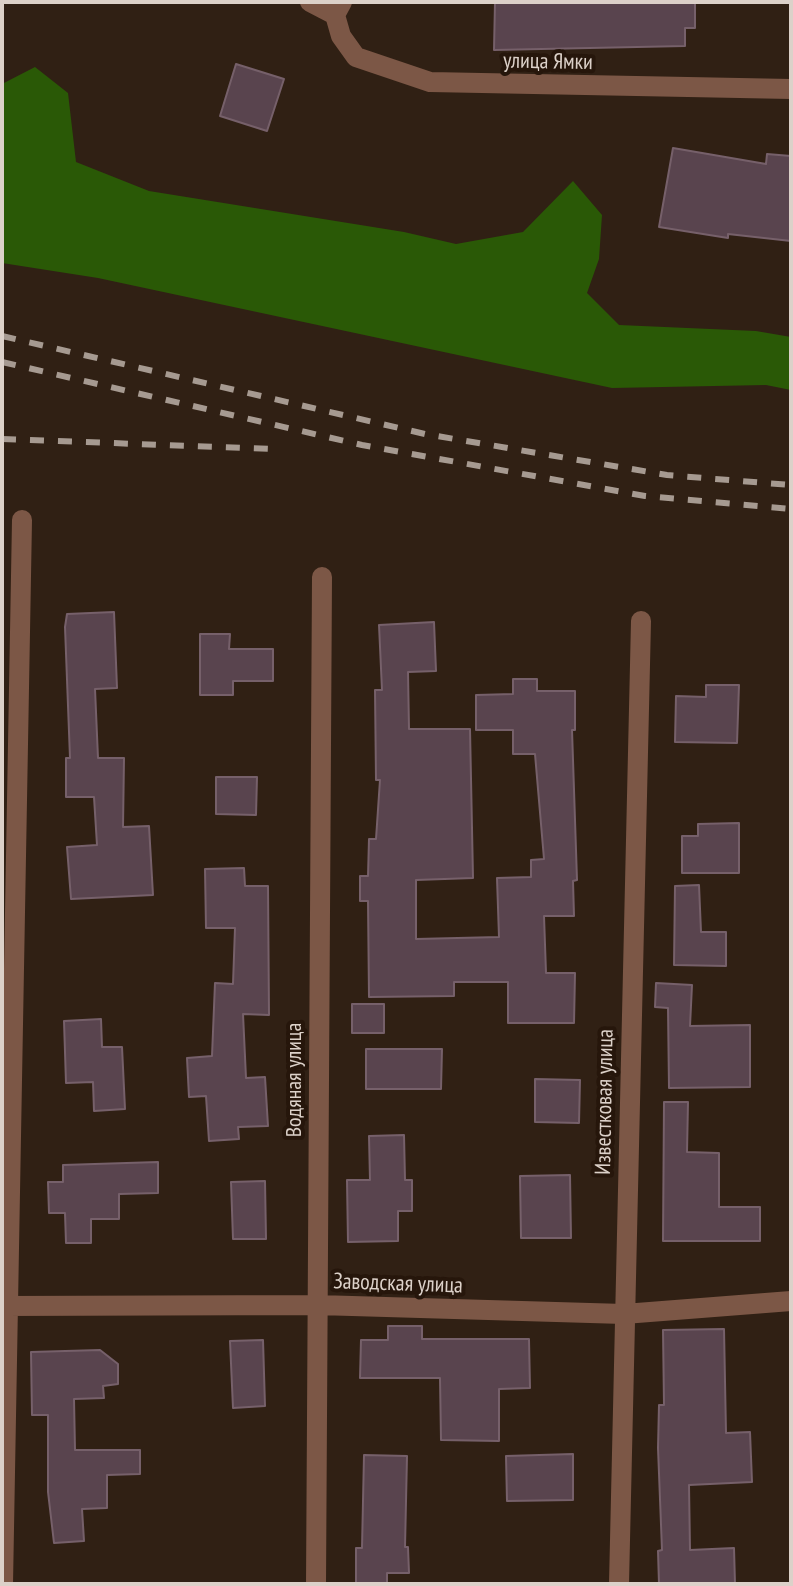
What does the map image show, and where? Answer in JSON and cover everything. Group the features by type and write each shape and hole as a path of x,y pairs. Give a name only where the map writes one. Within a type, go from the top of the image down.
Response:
{"street":[{"name":"улица Ямки","path":"310,2 339,9 341,36 356,57 430,82 791,89"},
{"path":"3,1584 4,1306 22,520"},
{"name":"Водяная улица","path":"316,1584 322,577"},
{"name":"Известковая улица","path":"619,1584 641,621"},
{"name":"Заводская улица","path":"4,1306 318,1305 624,1314 791,1301"}],"green space":[{"path":"35,67 68,93 76,162 149,191 404,232 456,244 523,232 573,181 602,215 599,259 587,293 619,325 756,331 791,337 791,390 766,385 612,388 98,278 2,263 2,84"}],"building":[{"path":"495,2 695,2 695,28 685,28 685,46 494,50"},
{"path":"236,64 284,79 267,131 220,116"},
{"path":"673,148 766,164 767,154 791,156 791,241 728,234 728,238 659,227"},
{"path":"114,612 117,688 95,689 98,758 124,758 123,827 149,826 153,895 71,899 67,847 97,845 94,797 66,797 66,758 70,758 65,627 67,614"},
{"path":"434,622 436,671 408,672 409,729 470,729 473,878 416,880 416,939 499,937 497,878 531,877 531,860 544,859 535,754 513,754 513,730 476,730 476,695 513,694 513,679 537,679 537,691 575,691 575,730 572,730 577,880 573,881 574,916 544,916 546,973 575,973 574,1023 508,1023 508,982 454,982 454,996 369,997 368,901 360,901 360,876 368,876 369,839 376,839 380,780 376,780 375,690 382,690 379,625"},
{"path":"200,634 230,634 229,649 273,649 273,681 233,681 233,695 200,695"},
{"path":"706,685 739,685 737,743 675,742 676,696 706,697"},
{"path":"216,777 257,777 256,815 216,814"},
{"path":"739,823 739,873 682,873 682,836 698,836 698,824"},
{"path":"244,868 245,886 268,886 269,1015 243,1014 246,1078 265,1077 268,1126 238,1127 239,1139 209,1141 206,1096 189,1097 187,1058 212,1056 215,983 233,984 235,928 206,928 205,869"},
{"path":"699,885 701,932 726,932 726,966 674,965 675,886"},
{"path":"656,983 692,985 690,1026 750,1025 750,1087 669,1088 668,1008 655,1007"},
{"path":"352,1004 384,1004 384,1033 352,1033"},
{"path":"101,1019 102,1047 122,1047 125,1109 94,1111 93,1082 66,1083 64,1021"},
{"path":"366,1049 442,1049 441,1089 366,1089"},
{"path":"535,1079 580,1080 579,1123 535,1122"},
{"path":"664,1102 688,1102 687,1152 719,1153 719,1207 760,1207 760,1241 663,1241"},
{"path":"404,1135 405,1180 412,1180 412,1211 398,1211 398,1241 348,1242 347,1180 370,1180 369,1136"},
{"path":"158,1162 158,1193 119,1194 119,1219 91,1219 91,1243 66,1243 65,1213 49,1213 48,1182 63,1182 63,1165"},
{"path":"570,1175 571,1238 521,1238 520,1176"},
{"path":"265,1181 266,1239 233,1239 231,1182"},
{"path":"388,1326 422,1326 422,1339 529,1339 530,1388 499,1389 499,1441 441,1440 440,1378 360,1378 361,1340 388,1340"},
{"path":"724,1329 726,1433 750,1432 752,1482 689,1485 690,1550 734,1548 735,1584 659,1584 658,1551 662,1550 658,1448 659,1405 664,1405 663,1330"},
{"path":"263,1340 265,1406 233,1408 230,1341"},
{"path":"100,1350 118,1364 118,1384 103,1386 104,1398 74,1399 75,1450 140,1450 140,1474 107,1475 107,1508 82,1509 84,1541 54,1543 48,1492 48,1415 32,1415 31,1352"},
{"path":"573,1454 573,1500 507,1501 506,1456"},
{"path":"364,1455 407,1456 405,1547 408,1547 409,1573 387,1573 387,1584 356,1584 356,1548 362,1548"}],"railway":[{"path":"2,336 425,434 667,475 791,485"},
{"path":"2,362 362,445 645,496 791,509"},
{"path":"2,439 274,449"}]}
